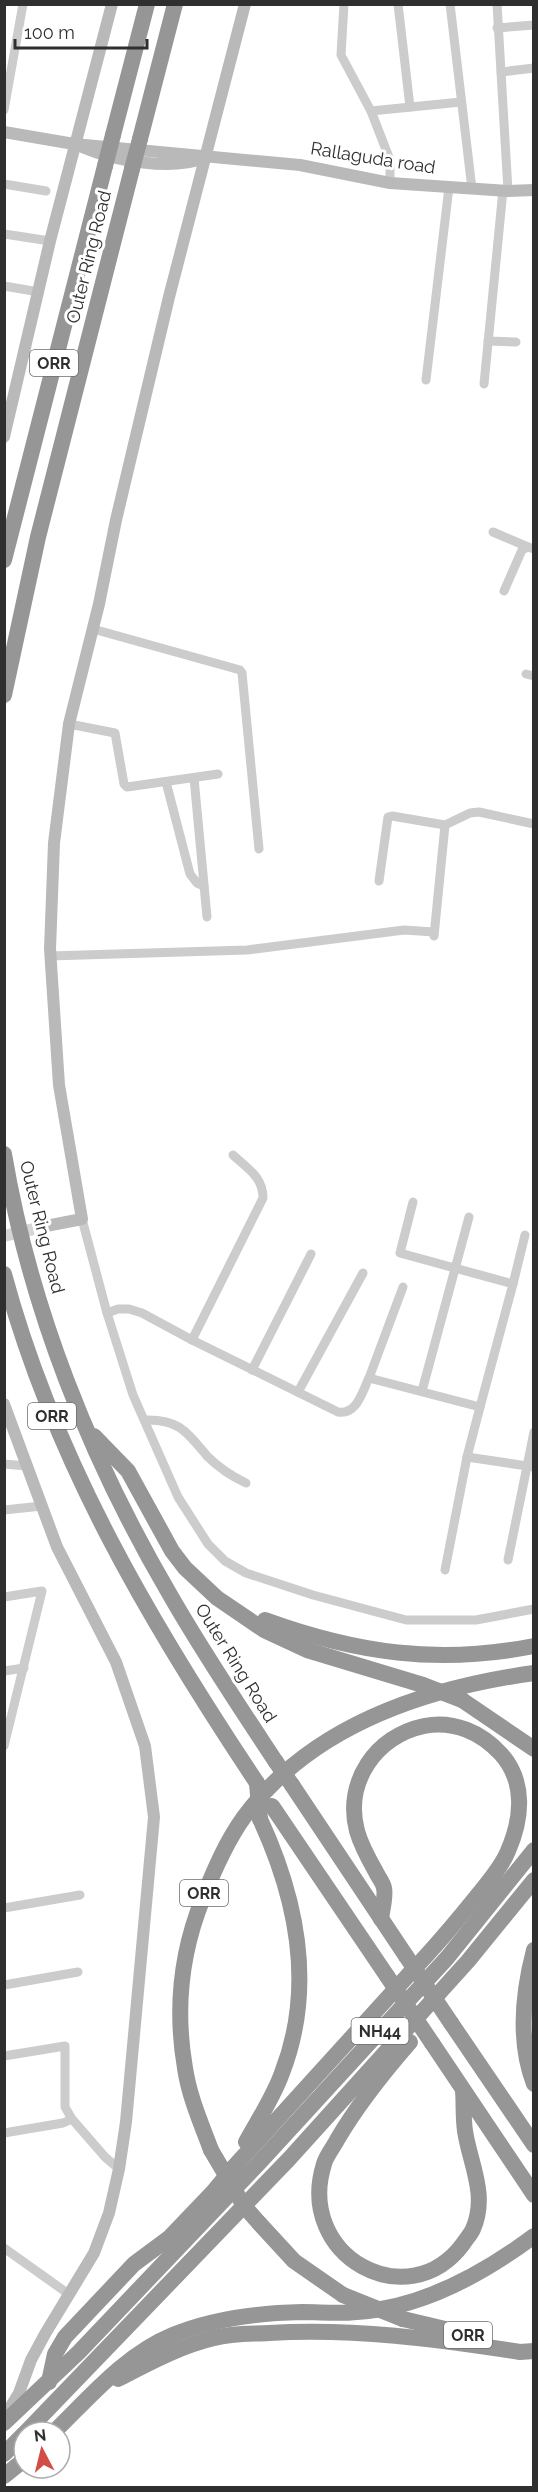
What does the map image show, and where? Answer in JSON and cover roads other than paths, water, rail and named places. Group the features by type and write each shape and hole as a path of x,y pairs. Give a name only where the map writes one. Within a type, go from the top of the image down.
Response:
{"highway":[{"name":"Outer Ring Road","path":"4,561 147,4"},
{"name":"Outer Ring Road","path":"4,695 38,537 175,4"},
{"name":"Outer Ring Road","path":"4,1154 22,1236 41,1305 86,1428 126,1515 163,1584 214,1668 534,2145"},
{"name":"ORR","path":"4,1275 45,1399 96,1515 168,1644 272,1806 534,2195"},
{"path":"86,1428 128,1471 172,1551 185,1568 217,1598 282,1633 306,1650 423,1685 462,1700 534,1749"},
{"path":"282,1633 416,1656 470,1655 534,1646"},
{"name":"ORR","path":"534,1672 502,1676 411,1701 361,1722 303,1758 269,1789 244,1817 217,1862 192,1925 183,1965 180,2018 185,2068 211,2150 244,2206 294,2261 343,2295 403,2319 534,2349"},
{"name":"ORR","path":"232,2169 449,1931 498,1870 507,1854 519,1817 516,1779 508,1762 480,1735 458,1726 435,1724 413,1728 396,1735 377,1750 364,1768 357,1784 354,1804 357,1829 365,1853 385,1888 381,1919"},
{"name":"ORR","path":"216,2199 268,2104 282,2073 294,2031 300,1989 299,1951 294,1916 283,1876 260,1819 257,1783"},
{"name":"NH44","path":"4,2423 49,2382 55,2354 65,2337 134,2264 176,2240 216,2199 447,1958 534,1850"},
{"name":"NH44","path":"38,2420 289,2159 452,1979 534,1880"},
{"path":"463,2090 465,2132 478,2187 478,2209 473,2230 453,2256 431,2270 407,2276 385,2276 346,2257 329,2235 321,2214 318,2188 324,2162 351,2115 377,2079 474,1969 534,1893"},
{"path":"534,1950 524,2022 526,2053 534,2084"},
{"name":"ORR","path":"67,2420 134,2356 171,2335 226,2319 301,2312 358,2312 415,2301 468,2279 502,2260 534,2236"},
{"name":"ORR","path":"99,2390 149,2362 189,2345 216,2337 233,2335 302,2331 404,2336 520,2352 534,2349"}],"street":[{"path":"4,110 23,4"},
{"path":"4,437 74,144 112,4"},
{"path":"245,4 169,297 69,724 54,843 50,956 59,1085 82,1219 107,1313 133,1395 178,1497 208,1544 225,1561 246,1573 313,1596 406,1620 476,1620 534,1609"},
{"path":"344,4 340,55 371,111 390,160 390,183"},
{"path":"398,4 410,107"},
{"path":"450,4 472,189"},
{"path":"484,384 505,190 496,4"},
{"path":"497,28 534,25"},
{"path":"501,72 534,68"},
{"path":"371,111 461,102"},
{"name":"Rallaguda road","path":"4,132 74,144 300,165 390,183 472,189 534,189"},
{"path":"4,184 46,191"},
{"path":"426,380 449,188"},
{"path":"4,234 50,241"},
{"path":"4,286 39,292"},
{"path":"488,341 516,342"},
{"path":"493,532 531,548"},
{"path":"504,591 522,550 531,548"},
{"path":"93,628 240,670 259,849"},
{"path":"69,724 115,733 124,784 127,787 218,774"},
{"path":"194,778 207,917"},
{"path":"166,782 190,874 197,883 204,886"},
{"path":"379,881 388,817 445,825 470,813 479,812 534,824"},
{"path":"50,956 247,950 404,930 434,935 445,825"},
{"path":"192,1340 263,1198 260,1180 233,1155"},
{"path":"413,1202 400,1253 513,1284"},
{"path":"422,1391 469,1217"},
{"path":"46,1226 82,1219"},
{"path":"445,1570 467,1457 525,1235"},
{"path":"252,1370 311,1254"},
{"path":"298,1392 363,1273"},
{"path":"107,1313 118,1309 142,1313 252,1370 338,1412 346,1413 352,1410 369,1378 403,1287"},
{"path":"369,1378 480,1407"},
{"path":"4,1404 57,1547 116,1662 145,1746 154,1817 126,2122 109,2212 94,2253 45,2334 31,2360 20,2393 4,2416"},
{"path":"145,1420 160,1420 178,1425 193,1437 224,1472 246,1484"},
{"path":"508,1560 529,1466 534,1432"},
{"path":"467,1457 529,1466"},
{"path":"4,1464 27,1466"},
{"path":"4,1510 42,1506"},
{"path":"4,1597 42,1591 4,1746"},
{"path":"4,1671 24,1668"},
{"path":"4,1908 80,1895"},
{"path":"4,1985 78,1972"},
{"path":"4,2056 66,2046 65,2107 72,2119 105,2157 120,2162"},
{"path":"4,2133 63,2123 72,2119"},
{"path":"4,2248 70,2295"}],"tunnel":[{"path":"4,1236 46,1226"}]}
